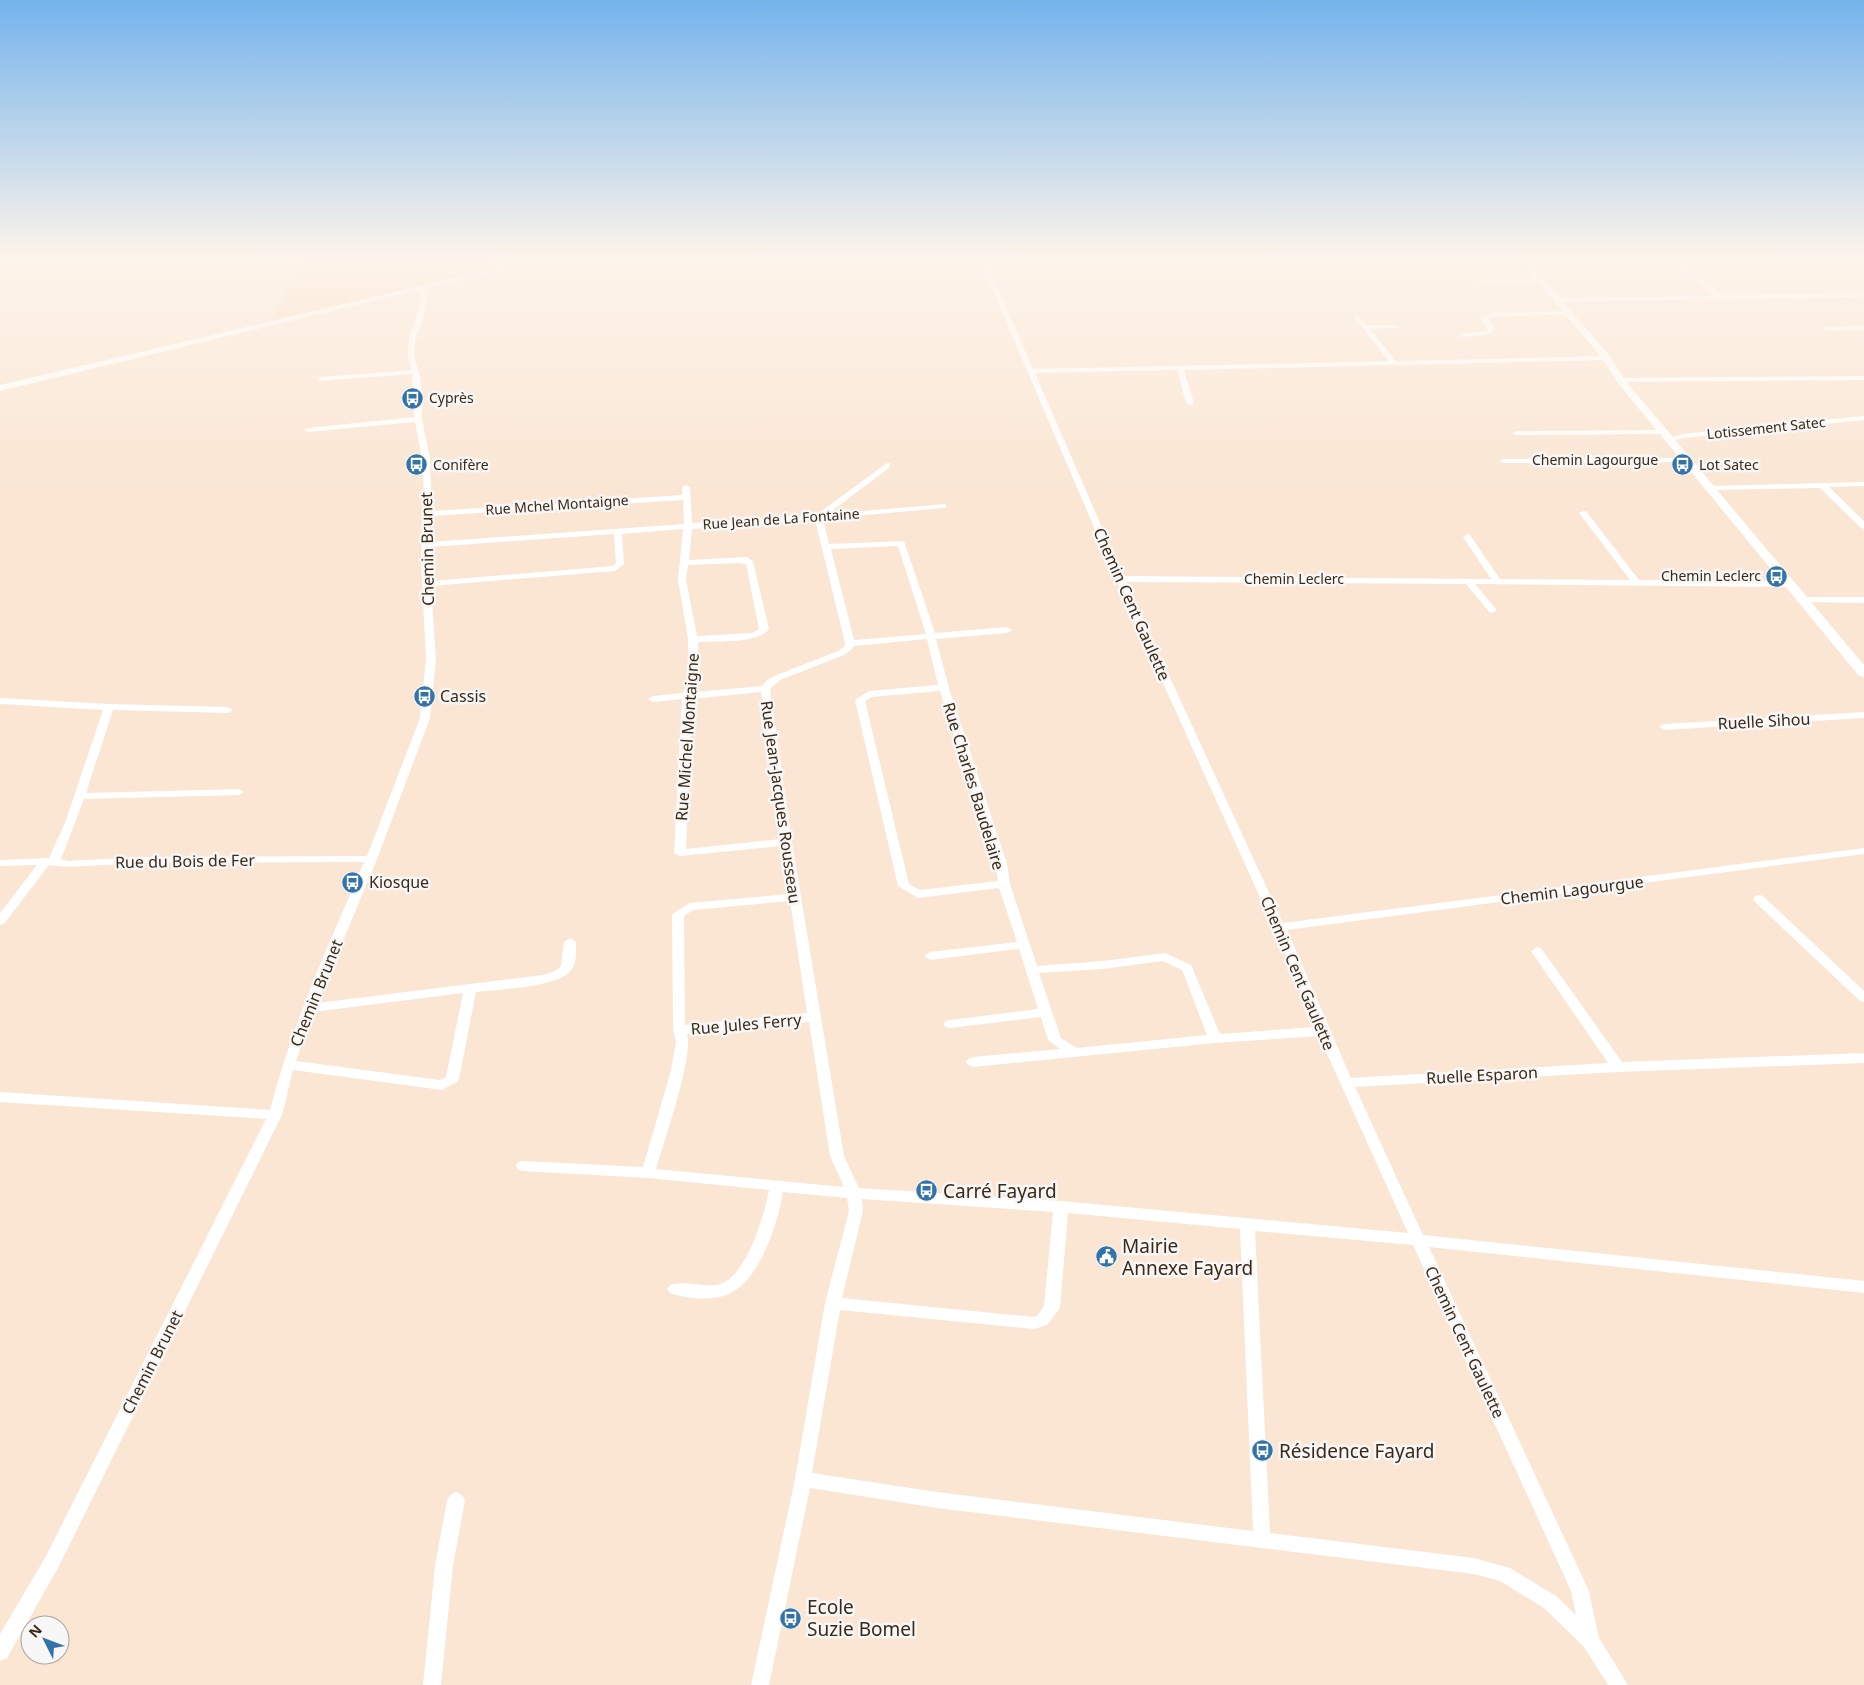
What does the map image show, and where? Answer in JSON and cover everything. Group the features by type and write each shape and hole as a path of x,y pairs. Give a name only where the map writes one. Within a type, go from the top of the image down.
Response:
{"street":[{"path":"0,388 215,337"},
{"name":"Chemin Brunet","path":"0,1652 52,1562 275,1115 288,1065 308,1008 371,859 425,718 431,659 425,561 428,514 426,458 418,419 415,372 411,356 414,337"},
{"name":"Chemin Cent Gaulette","path":"1017,337 1120,579 1279,927 1346,1083 1580,1591 1591,1641 1619,1685"},
{"path":"1372,337 1394,363"},
{"name":"Chemin Lagourgue","path":"1588,337 1607,358 1620,380 1665,436 1864,673"},
{"path":"1032,371 1607,358"},
{"path":"1180,368 1190,402"},
{"path":"321,379 415,372"},
{"path":"1620,380 1864,378"},
{"name":"Lotissement Satec","path":"1516,434 1682,436 1864,418"},
{"path":"308,430 418,419"},
{"name":"Chemin Lagourgue","path":"1504,461 1686,460"},
{"path":"888,465 818,517 850,643 1007,630"},
{"path":"1710,488 1864,484"},
{"path":"1823,486 1862,522"},
{"name":"Rue Michel Montaigne","path":"686,487 688,526 682,580 693,639 693,681 687,697 680,853 786,842"},
{"name":"Rue Mchel Montaigne","path":"428,514 686,497"},
{"name":"Rue Jean de La Fontaine","path":"426,545 818,517 943,506"},
{"path":"1583,513 1636,582"},
{"path":"426,584 614,568 620,564 618,532"},
{"path":"1467,537 1496,581"},
{"name":"Rue Charles Baudelaire","path":"825,547 902,542 931,636 944,688 1001,864 1004,884 1055,1040 1074,1052"},
{"path":"683,563 747,560 750,563 764,629 761,633 753,636 693,639"},
{"name":"Chemin Leclerc","path":"1120,579 1790,584"},
{"path":"1468,581 1492,610"},
{"path":"1802,600 1864,600"},
{"name":"Rue Jean-Jacques Rousseau","path":"850,643 848,648 841,653 777,678 769,683 765,689 794,897 837,1156 854,1193"},
{"name":"Rue Charles Baudelaire","path":"944,688 869,694 860,700 904,886 918,894 1004,884"},
{"path":"654,699 765,689"},
{"path":"0,700 109,707 228,710"},
{"path":"0,921 55,856 72,820 109,707"},
{"name":"Ruelle Sihou","path":"1664,727 1864,715"},
{"path":"79,796 239,792"},
{"name":"Chemin Lagourgue","path":"1279,927 1609,886 1757,864 1864,851"},
{"name":"Rue du Bois de Fer","path":"0,863 50,861 67,864 142,860 371,859"},
{"name":"Rue Jules Ferry","path":"648,1173 678,1070 683,1042 679,1030 678,914 690,907 794,897"},
{"path":"1759,899 1864,998"},
{"path":"308,1008 557,976 565,971 570,963 570,942"},
{"path":"930,956 1023,945"},
{"path":"1537,951 1618,1068"},
{"path":"1032,970 1103,965 1165,957 1187,968 1215,1039"},
{"path":"288,1065 442,1085 452,1079 470,988"},
{"path":"950,1024 1046,1012"},
{"name":"Rue Jules Ferry","path":"679,1030 814,1018"},
{"path":"973,1062 1215,1039 1323,1031"},
{"name":"Ruelle Esparon","path":"1346,1083 1618,1068 1864,1058"},
{"path":"0,1097 275,1115"},
{"path":"523,1166 648,1173 854,1193 1062,1207 1418,1240 1864,1286"},
{"path":"675,1289 708,1291 724,1289 738,1280 751,1260 769,1223 777,1186"},
{"path":"760,1685 803,1480 833,1303 856,1211 854,1193"},
{"path":"833,1303 1034,1323 1042,1321 1052,1308 1062,1207"},
{"path":"1247,1225 1262,1539"},
{"path":"803,1480 937,1500 1474,1566 1504,1574 1550,1602 1591,1641"},
{"path":"432,1685 444,1566 456,1500"}],"place":[{"name":"Cyprès","path":"413,398"},
{"name":"Conifère","path":"417,465"},
{"name":"Lot Satec","path":"1683,465"},
{"name":"Chemin Leclerc","path":"1777,576"},
{"name":"Cassis","path":"424,696"},
{"name":"Kiosque","path":"353,882"},
{"name":"Carré Fayard","path":"927,1191"},
{"name":"Mairie Annexe Fayard","path":"1106,1257"},
{"name":"Résidence Fayard","path":"1263,1451"},
{"name":"Ecole Suzie Bomel","path":"791,1618"}]}
